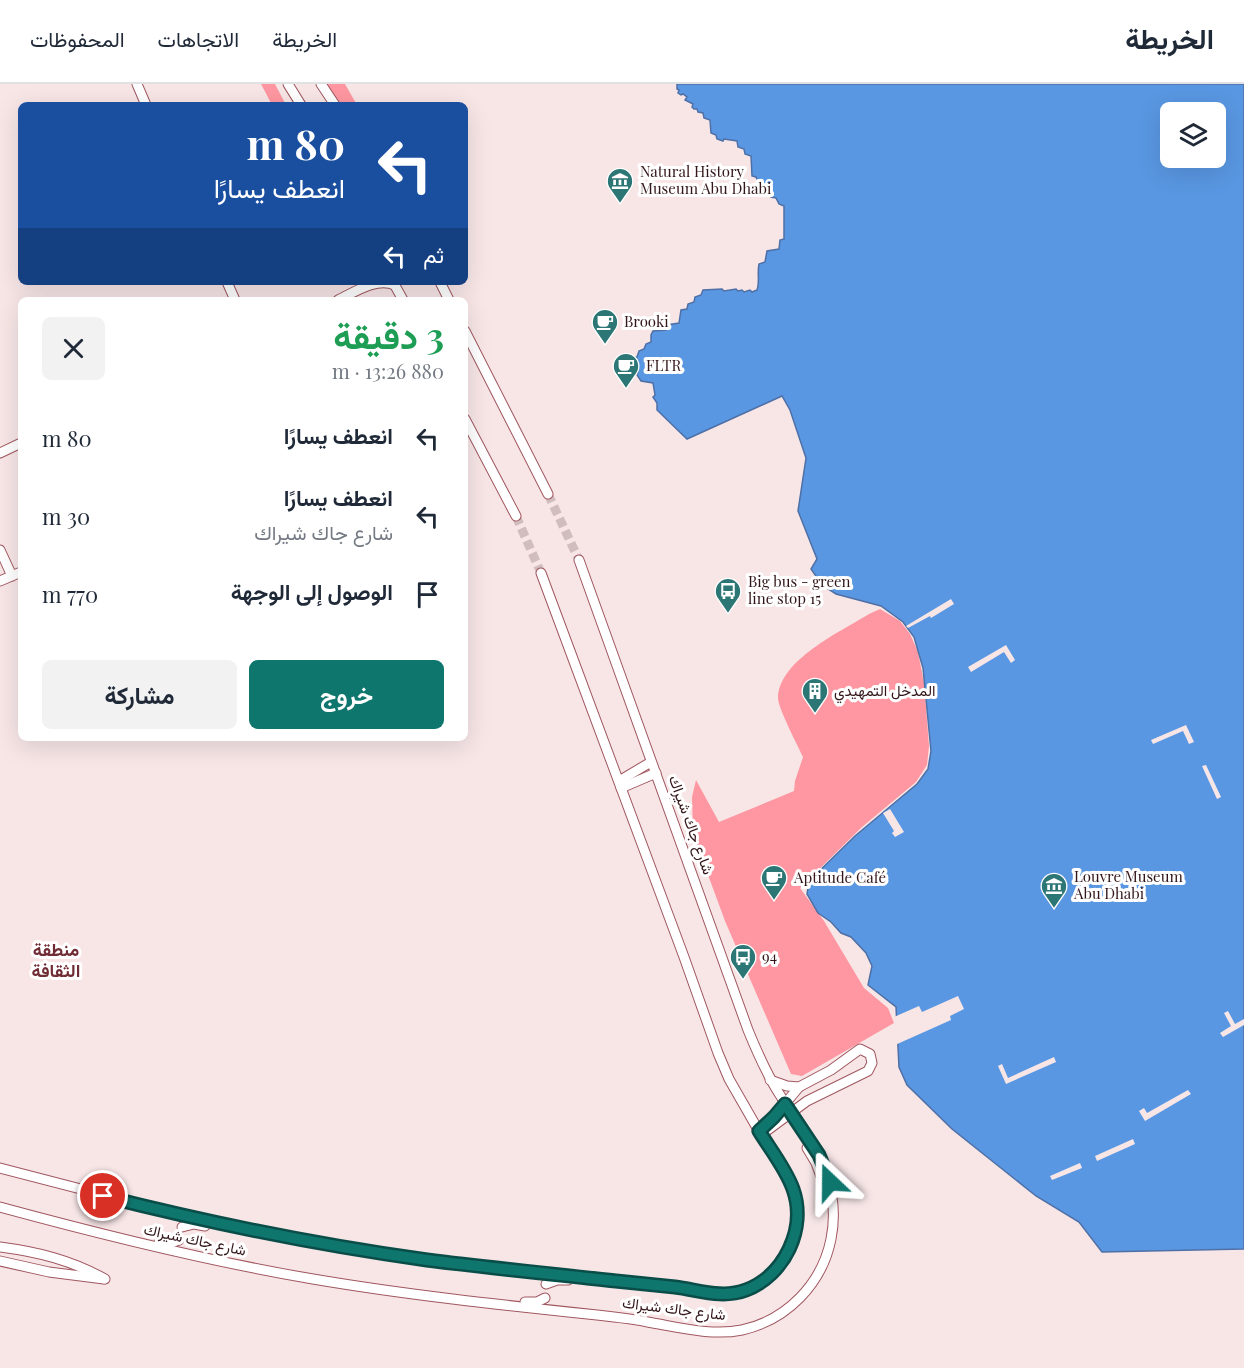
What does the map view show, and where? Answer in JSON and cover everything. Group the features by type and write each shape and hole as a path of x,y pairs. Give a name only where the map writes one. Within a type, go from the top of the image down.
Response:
{"street":[{"path":"137,84 145,102"},
{"path":"288,84 298,102"},
{"path":"321,84 333,102"},
{"path":"344,297 370,285"},
{"path":"468,337 548,494"},
{"path":"468,425 516,516"},
{"path":"468,438 476,439"},
{"path":"0,453 18,444"},
{"path":"0,550 16,574 0,581"},
{"name":"شارع جاك شيراك","path":"579,560 748,1030 770,1080 785,1104 772,1124"},
{"name":"شارع جاك شيراك","path":"0,1207 176,1251 315,1280 636,1320 710,1332 730,1332 751,1328 770,1320 788,1309 812,1285 829,1250 834,1211 832,1191 823,1164 772,1124 729,1079 542,573"},
{"path":"620,784 651,762"},
{"path":"620,784 656,773"},
{"path":"860,1049 868,1052 872,1057 872,1066 868,1071 811,1098 772,1124 799,1086 831,1070 860,1049"},
{"path":"831,1070 838,1087"},
{"path":"770,1080 787,1086 799,1086"},
{"name":"شارع جاك شيراك","path":"0,1168 185,1216 275,1235 422,1259 712,1294 729,1294 754,1286 778,1266 792,1243 797,1224 798,1208 772,1124"},
{"path":"176,1251 185,1216"},
{"path":"182,1227 198,1224 257,1237 275,1235"},
{"path":"69,1225 89,1226 163,1244 179,1240"},
{"path":"0,1247 37,1252 79,1266 105,1279 84,1278 0,1261"},
{"path":"34,1269 40,1263 37,1252"},
{"path":"543,1309 548,1273"},
{"path":"546,1284 561,1280 625,1287 642,1284"},
{"path":"448,1298 474,1296 528,1303 545,1298"}],"shaded area":[{"path":"261,84 275,84 284,102 270,102"},
{"path":"327,84 345,84 355,102 338,102"},
{"path":"880,609 900,621 910,634 918,652 924,683 929,746 927,765 916,782 862,827 800,888 824,921 864,988 888,1008 894,1023 802,1076 791,1074 725,921 693,834 692,797 696,780 719,822 794,791 803,757 779,703 781,684 789,671 813,648"}],"water":[{"path":"677,84 1244,84 1244,1249 1102,1252 1079,1222 1036,1196 952,1129 907,1085 899,1067 896,1007 868,985 872,966 866,953 851,937 841,933 818,913 807,894 809,881 855,836 917,784 928,769 931,751 923,668 914,637 903,622 881,606 836,594 822,585 811,569 817,559 798,511 806,458 790,410 782,396 687,439 657,410 657,403 653,397 655,395 653,383 641,381 637,375 638,372 631,368 632,358 637,357 639,351 651,342 653,331 666,330 667,325 679,323 681,310 687,309 688,304 694,302 695,297 701,295 703,290 736,289 752,292 757,290 759,264 765,262 767,251 779,249 780,240 784,239 784,206 779,204 776,198 771,197 763,184 752,176 751,156 738,147 737,141 717,139 716,135 711,133 710,120 704,118 703,113 694,109 693,104 685,100 687,97 678,93"}],"pier":[{"path":"951,599 954,604 931,618 930,616 908,628 906,626"},
{"path":"1006,645 1015,660 1011,663 1004,652 971,672 968,667"},
{"path":"1186,725 1194,742 1189,744 1183,731 1153,744 1151,740"},
{"path":"1206,765 1221,797 1217,799 1202,766"},
{"path":"890,809 904,832 895,837 883,813"},
{"path":"958,996 964,1009 950,1016 951,1020 895,1045 894,1017 919,1006 922,1012"},
{"path":"1228,1011 1235,1024 1244,1019 1244,1025 1223,1037 1220,1033 1231,1026 1224,1013"},
{"path":"1054,1057 1056,1062 1006,1084 998,1066 1002,1064 1008,1078"},
{"path":"1188,1090 1191,1094 1145,1121 1139,1111 1144,1108 1147,1113"},
{"path":"1133,1139 1135,1144 1097,1161 1095,1156"},
{"path":"1080,1163 1082,1168 1052,1180 1050,1176"}],"tunnel":[{"path":"548,494 579,560"},
{"path":"516,516 541,573"}],"place":[{"name":"Natural History Museum Abu Dhabi","path":"620,204"},
{"name":"Brooki","path":"605,345"},
{"name":"FLTR","path":"626,389"},
{"name":"Big bus - green line stop 15","path":"728,614"},
{"name":"المدخل التمهيدي","path":"815,714"},
{"name":"Aptitude Café","path":"774,901"},
{"name":"Louvre Museum Abu Dhabi","path":"1054,909"},
{"name":"94","path":"743,980"}],"district":[{"name":"منطقة الثقافة","path":"56,960"}],"route":[{"path":"103,1196 275,1235 360,1250 676,1287 712,1294 729,1294 746,1290 767,1277 789,1251 795,1235 798,1208 794,1190 759,1131 785,1104 819,1155 830,1182"}]}
